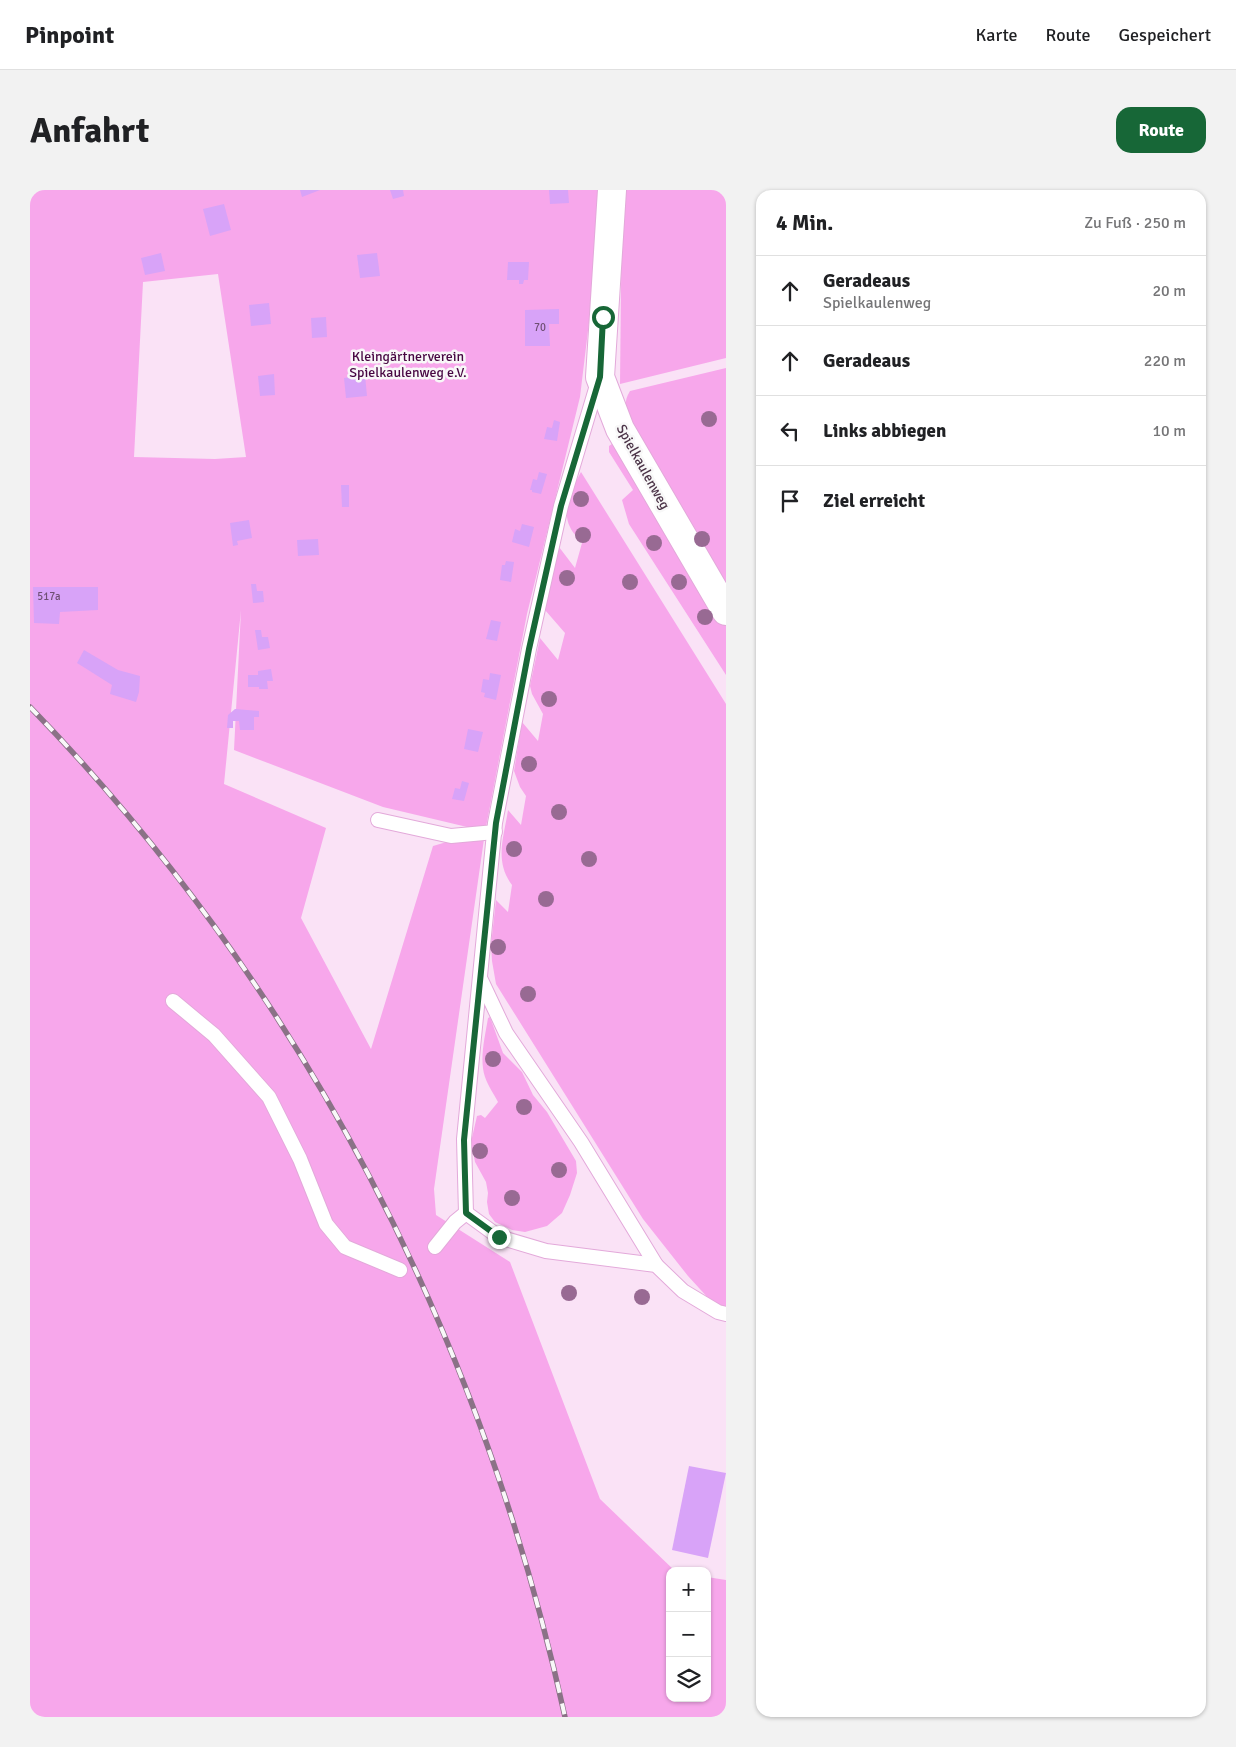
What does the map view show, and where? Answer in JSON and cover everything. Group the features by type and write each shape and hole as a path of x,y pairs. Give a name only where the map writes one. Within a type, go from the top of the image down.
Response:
{"street":[{"name":"Spielkaulenweg","path":"612,190 600,377 620,429 726,611"}],"lane":[{"path":"466,1213 464,1140 495,832 529,649 561,506 600,377"},
{"path":"378,820 451,836 495,832"},
{"path":"479,978 506,1034 581,1142 656,1265 683,1291 718,1312 726,1314"},
{"path":"173,1001 214,1035 269,1097 300,1159 326,1224 345,1247 400,1270"},
{"path":"435,1247 455,1222 466,1213"},
{"path":"466,1213 499,1237 546,1251 656,1265"}],"green space":[{"name":"Kleingärtnerverein Spielkaulenweg e.V.","path":"30,190 597,190 597,231 580,397 527,614 485,832 434,1189 436,1215 510,1262 600,1499 671,1567 666,1567 666,1702 711,1702 711,1578 726,1580 726,1717 30,1717","holes":["218,274 246,457 215,459 134,457 143,282","241,610 234,750 383,807 484,831 433,846 371,1049 301,918 326,828 224,784"]},
{"path":"622,190 726,190 726,358 620,384"},
{"path":"726,368 726,594 626,414 626,399 630,391"},
{"path":"612,444 616,445 625,456 726,626 726,675 629,524 622,500 633,490 609,452 609,446"},
{"path":"581,472 726,704 726,1309 710,1300 688,1276 643,1219 496,984 492,961 491,945 496,900 508,912 512,885 506,876 502,858 508,810 521,825 526,796 520,787 514,771 522,722 538,741 543,714 532,694 530,686 540,638 558,660 565,633 545,610 559,547 575,568 582,543 571,529 567,513 569,499"},
{"path":"490,1017 503,1053 522,1072 533,1095 547,1112 576,1161 577,1173 562,1213 547,1226 525,1232 512,1230 495,1222 489,1214 486,1182 475,1162 471,1142 477,1116 481,1115 485,1118 498,1102 486,1080 483,1070 484,1040 488,1018"}],"building":[{"path":"300,190 320,190 302,197"},
{"path":"390,190 403,190 404,196 393,199"},
{"path":"549,190 568,190 569,203 550,204"},
{"path":"224,204 231,230 210,236 203,209"},
{"path":"161,253 165,271 145,275 141,258"},
{"path":"377,253 380,276 360,278 357,255"},
{"path":"508,262 529,262 528,280 524,280 523,284 519,284 519,280 507,280"},
{"path":"269,303 271,324 251,326 249,305"},
{"path":"559,309 559,324 549,324 550,346 525,346 525,310"},
{"path":"326,317 327,337 312,338 311,318"},
{"path":"274,374 275,395 260,396 258,376"},
{"path":"365,375 367,396 346,398 344,378"},
{"path":"554,420 560,422 557,441 544,439 547,427 552,428"},
{"path":"539,472 547,474 541,494 530,490 533,479 537,480"},
{"path":"341,485 349,485 349,507 342,507"},
{"path":"249,520 252,538 237,541 238,545 233,546 230,523"},
{"path":"522,524 534,527 529,547 512,542 515,529 520,531"},
{"path":"318,539 319,555 298,556 297,540"},
{"path":"506,561 514,562 511,582 500,580 502,565 505,565"},
{"path":"251,584 256,584 257,591 263,591 264,602 253,603"},
{"path":"33,587 98,587 98,610 60,612 59,624 34,623"},
{"path":"491,620 501,622 497,641 486,639"},
{"path":"255,630 261,630 262,637 268,637 270,648 258,650"},
{"path":"84,650 118,670 140,676 136,702 110,694 112,685 77,663"},
{"path":"271,669 273,681 267,681 268,689 248,687 248,675 258,675 258,671"},
{"path":"490,673 501,675 496,700 484,697 485,693 481,692 483,679 489,680"},
{"path":"235,709 259,711 259,717 254,717 254,730 240,730 239,721 233,721 233,728 227,728 228,715"},
{"path":"468,729 483,732 478,752 464,749"},
{"path":"462,781 469,783 464,801 452,799 455,788 460,789"},
{"path":"689,1466 726,1473 708,1558 672,1550"}],"railway":[{"path":"30,707 128,815 217,930 297,1049 368,1175 431,1304 485,1438 529,1576 565,1717"}],"route":[{"path":"499,1237 466,1213 464,1140 496,823 529,649 561,506 600,377 603,317"}]}
